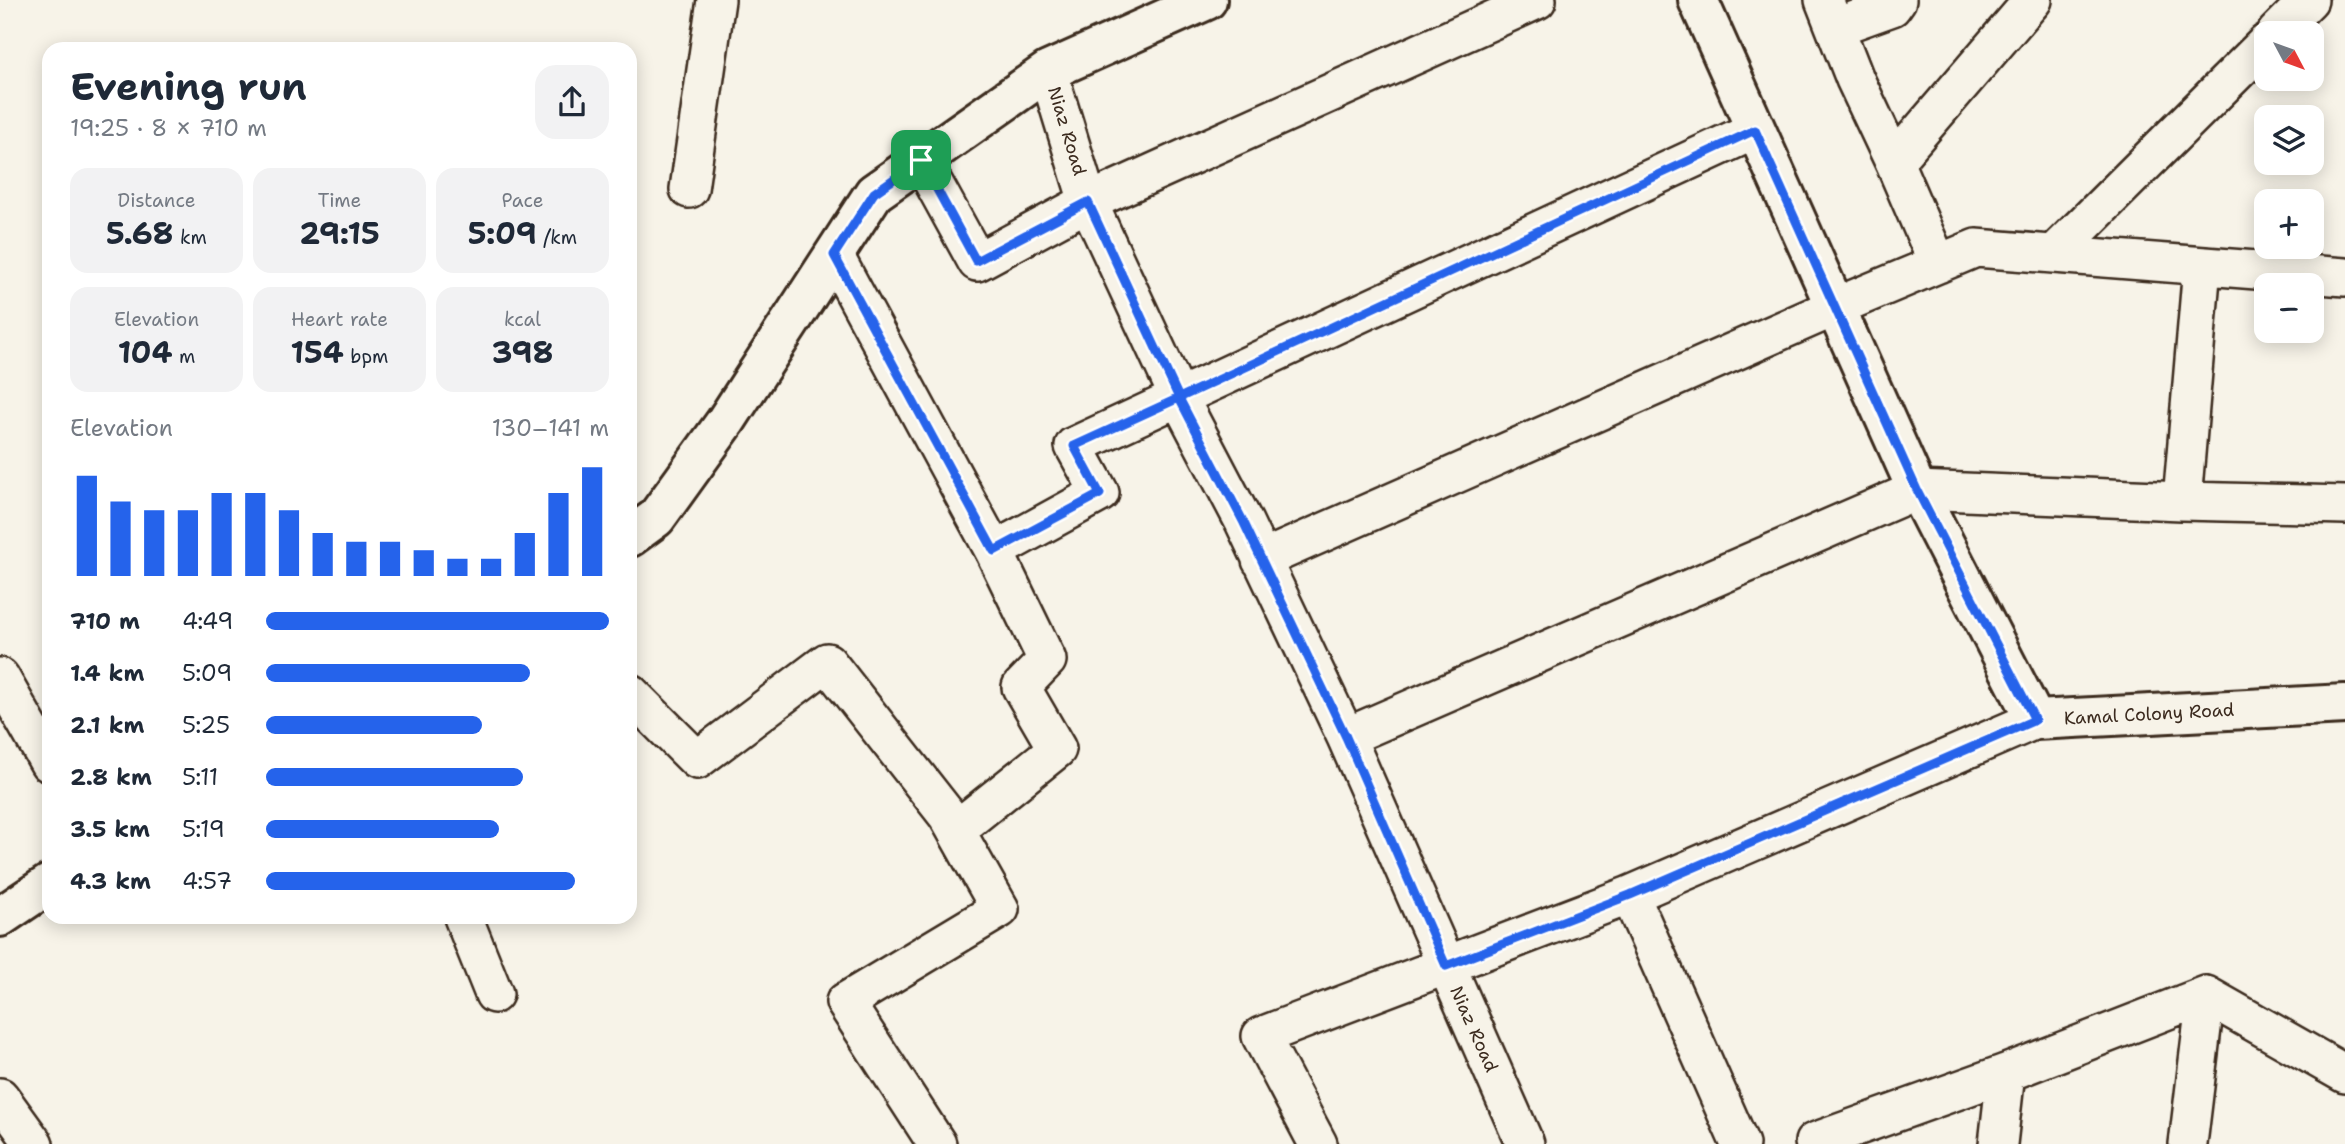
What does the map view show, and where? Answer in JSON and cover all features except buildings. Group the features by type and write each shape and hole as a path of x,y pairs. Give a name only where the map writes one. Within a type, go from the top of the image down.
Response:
{"street":[{"path":"689,189 716,0"},
{"path":"637,532 656,518 726,421 874,193 1048,71 1207,0"},
{"path":"921,160 976,261 1088,202 1537,0"},
{"path":"1318,1144 1261,1036 1630,895 2035,720 1917,490 1698,0"},
{"path":"1897,0 1892,7 1830,14 1854,79 1894,162 1938,264"},
{"path":"1894,162 2033,0"},
{"path":"2288,21 2309,0"},
{"path":"2054,254 2254,55"},
{"name":"Niaz Road","path":"1048,71 1088,202 1179,398 1346,737 1525,1144"},
{"path":"994,551 1100,494 1074,446 1755,130"},
{"path":"1261,560 1835,307 1976,248 2345,277"},
{"path":"834,255 994,551 1047,660 1021,687 1057,749 956,830"},
{"path":"2182,501 2202,266"},
{"path":"1346,737 1917,490 2345,505"},
{"path":"637,699 697,760 827,662 947,815 1000,909 845,1002 937,1144"},
{"path":"0,677 42,751"},
{"name":"Kamal Colony Road","path":"2035,720 2345,704"},
{"path":"0,917 42,889"},
{"path":"1630,895 1740,1144"},
{"path":"466,924 494,994"},
{"path":"1813,1143 2006,1073 2206,995"},
{"path":"2206,995 2345,1074"},
{"path":"2188,1144 2206,995"},
{"path":"1998,1144 2006,1073"},
{"path":"0,1097 34,1144"}],"route":[{"path":"921,160 874,193 834,255 994,551 1100,494 1074,446 1179,398 1244,523 1346,737 1446,966 1630,895 2035,720 1917,490 1755,130 1179,398 1088,202 976,261 921,160"}]}
